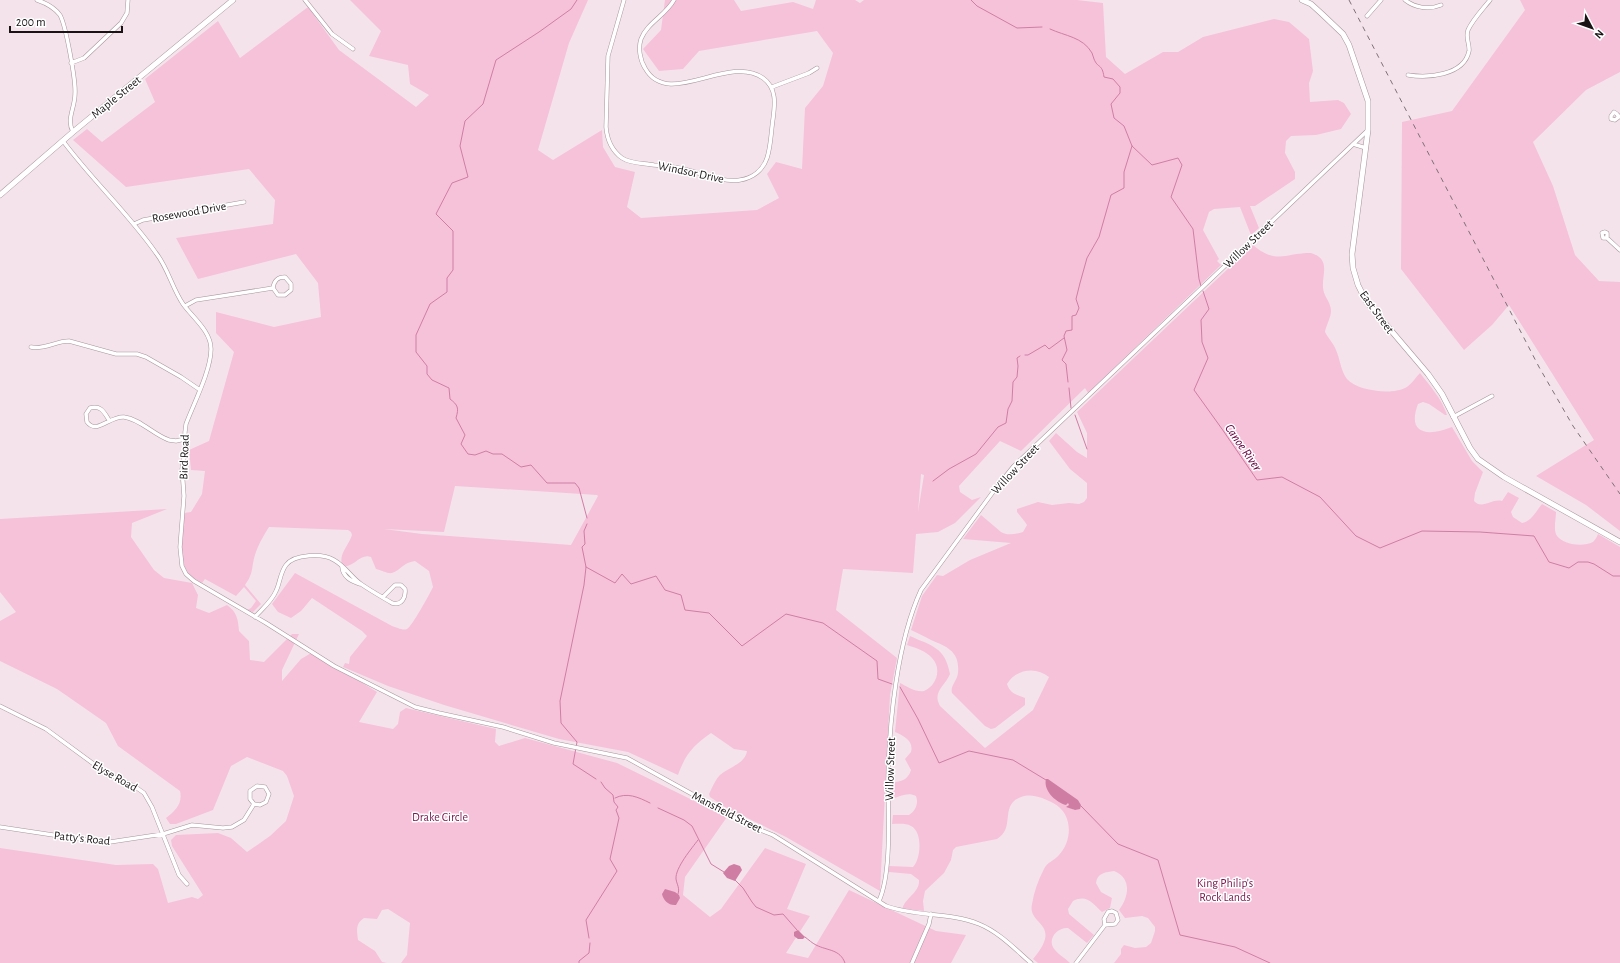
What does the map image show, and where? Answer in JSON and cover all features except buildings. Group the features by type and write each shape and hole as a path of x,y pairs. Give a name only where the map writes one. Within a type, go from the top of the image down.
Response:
{"street":[{"path":"37,0 51,6 61,18 64,27 76,90 69,125 73,132"},
{"path":"71,63 84,58 121,23 128,10 128,0"},
{"name":"Maple Street","path":"0,195 73,132 233,0"},
{"path":"305,0 332,34 353,49"},
{"name":"Windsor Drive","path":"624,0 608,56 606,127 609,143 615,152 624,159 632,162 680,168 731,181 746,179 758,172 764,166 767,157 775,108 775,98 772,87"},
{"path":"674,0 647,30 641,40 641,59 645,68 652,77 659,82 674,84 746,70 761,76 772,87 809,73 817,68"},
{"path":"1367,16 1381,0"},
{"path":"1406,0 1412,4 1422,7 1440,5"},
{"path":"1408,75 1424,76 1445,73 1456,69 1467,57 1469,50 1467,37 1468,29 1490,0"},
{"name":"East Street","path":"1305,1 1335,25 1347,41 1368,101 1368,130 1352,254 1353,268 1358,285 1366,301 1428,374 1442,394 1470,448 1485,465 1620,542"},
{"name":"Willow Street","path":"879,901 883,889 887,857 888,779 894,699 908,625 921,590 1013,467 1368,130"},
{"name":"Bird Road","path":"63,141 75,157 134,224 161,259 177,294 204,329 211,343 211,354 200,390 186,424 185,452 182,469 184,496 180,546 181,561 184,570 189,578 204,588 255,617 334,666 402,701"},
{"path":"1353,144 1366,148"},
{"name":"Rosewood Drive","path":"134,224 143,220 244,202"},
{"path":"1607,238 1620,250"},
{"path":"285,277 291,284 291,290 285,295 278,295 273,288 275,281 279,278 285,277"},
{"path":"185,306 196,300 273,288"},
{"path":"31,347 41,348 57,342 69,341 116,354 141,355 181,377 200,390"},
{"path":"1453,417 1492,396"},
{"path":"109,420 103,411 98,408 90,408 86,414 87,422 93,427 120,417 129,418 167,440 176,441 185,439"},
{"path":"255,617 274,594 284,569 294,558 303,556 334,559 342,567 346,577 361,584 394,604 399,604 404,599 405,589 401,585 395,585 383,597"},
{"name":"Mansfield Street","path":"402,701 415,707 439,714 480,721 576,747 627,758 748,825 773,835 886,906 901,912 931,914 962,919 986,928 1032,963"},
{"name":"Elyse Road","path":"0,706 46,729 106,773 141,790 149,800 179,874 187,884"},
{"path":"255,786 263,786 269,792 268,799 263,805 254,804 249,797 250,791 255,786"},
{"name":"Patty's Road","path":"0,827 101,842 118,841 163,834 192,826 223,828 232,827 244,820 254,804"},
{"path":"1076,963 1105,925 1104,919 1108,912 1112,911 1116,914 1118,920 1115,924 1105,925"},
{"path":"912,963 929,924 931,914"}],"green space":[{"path":"350,0 588,0 569,43 538,150 553,160 602,130 603,147 615,167 635,172 627,207 641,218 757,210 779,198 767,174 776,162 802,169 805,108 823,86 833,53 817,31 699,51 683,69 659,71 643,49 661,30 665,0 734,0 741,11 793,2 813,9 816,0 855,0 860,3 864,0 1077,0 1103,3 1106,57 1125,74 1163,52 1178,52 1203,37 1274,19 1289,22 1309,39 1313,71 1309,83 1310,102 1338,100 1344,103 1351,114 1341,129 1316,135 1291,136 1286,141 1285,153 1295,172 1295,179 1255,206 1250,206 1259,228 1251,235 1240,207 1214,209 1209,212 1203,230 1219,259 1217,261 1221,265 1088,393 1085,388 1021,451 1000,441 959,486 960,492 972,500 981,497 955,523 938,532 916,534 913,573 843,569 836,610 897,658 890,695 880,891 786,837 725,807 710,797 709,794 718,777 740,762 746,755 747,751 734,749 711,733 699,742 687,755 678,775 628,752 559,739 444,705 388,686 343,667 345,663 349,664 350,657 367,636 362,631 312,598 301,611 291,618 278,612 272,604 295,573 392,626 404,630 407,629 413,622 433,587 429,571 415,561 407,563 392,573 376,569 371,557 367,556 350,565 343,566 341,558 342,554 352,535 348,530 269,527 258,548 251,574 245,585 261,604 253,612 247,610 251,608 256,601 244,587 236,596 205,579 202,583 192,577 187,571 182,556 184,513 191,512 202,494 205,471 191,470 189,450 209,441 234,352 216,333 216,312 274,327 321,317 318,283 296,254 198,279 176,238 273,224 275,200 249,169 126,187 73,140 87,129 102,142 155,102 145,79 218,21 240,58 308,7 339,50 416,107 429,95 410,84 408,65 369,56 381,31","holes":["921,474 924,475 918,512","455,486 597,495 598,496 571,545 422,534 384,529 444,532"]},
{"path":"1520,0 1620,0 1620,72 1586,90 1533,142 1553,186 1575,255 1599,281 1620,282 1620,531 1586,505 1536,476 1594,440 1509,305 1492,325 1464,350 1401,269 1402,122 1452,111 1525,10"},
{"name":"King Philip’s Rock Lands","path":"1253,245 1268,255 1275,256 1311,253 1321,259 1323,263 1323,290 1330,305 1331,311 1325,332 1335,348 1345,376 1352,383 1366,389 1375,391 1392,391 1407,387 1420,373 1439,398 1447,415 1423,402 1418,404 1415,422 1418,428 1422,431 1428,432 1436,432 1452,427 1472,461 1483,472 1475,493 1474,501 1484,504 1502,501 1508,492 1519,498 1511,512 1513,517 1522,523 1531,518 1542,504 1556,512 1555,528 1556,534 1560,539 1579,545 1589,544 1593,542 1598,534 1620,547 1620,963 1114,963 1121,954 1121,949 1124,945 1135,948 1146,947 1151,943 1155,927 1148,918 1142,916 1125,918 1119,910 1127,894 1127,888 1124,878 1114,871 1100,875 1096,883 1101,892 1112,898 1110,908 1102,912 1089,900 1082,898 1073,901 1068,909 1069,914 1094,935 1087,943 1068,928 1060,930 1052,938 1053,946 1057,952 1070,963 1038,963 1033,959 1042,947 1045,938 1045,931 1034,917 1032,904 1038,882 1045,867 1064,849 1069,835 1069,827 1060,807 1045,799 1033,796 1021,797 1014,801 1009,811 1006,829 997,839 956,847 953,850 951,860 944,873 925,891 923,901 924,911 902,909 906,901 917,888 919,880 911,874 889,872 889,866 913,867 918,858 920,846 918,834 915,829 909,825 892,824 893,815 909,815 915,809 917,804 916,796 910,794 892,799 892,782 904,780 911,770 905,759 911,752 912,748 910,742 905,737 895,732 900,683 915,690 924,691 932,685 937,676 937,667 930,656 921,650 907,645 910,636 931,645 945,658 950,674 938,693 937,697 940,706 985,748 1033,710 1049,677 1038,671 1032,670 1021,672 1016,675 1007,684 1012,692 1025,698 1025,705 995,728 991,729 985,726 952,693 952,688 958,673 958,666 955,655 952,651 943,645 911,630 922,596 937,575 943,576 970,560 1011,543 963,539 981,515 1001,532 1006,534 1015,534 1023,532 1027,525 1017,512 1017,509 1038,502 1052,505 1069,503 1079,504 1084,502 1087,498 1087,483 1070,469 1049,441 1056,433 1077,452 1087,458 1087,433 1077,412","holes":["1048,779 1078,800 1081,805 1074,810 1068,806 1070,805"]},
{"name":"Drake Circle","path":"167,509 132,523 131,537 154,570 164,578 192,583 198,595 196,608 209,613 227,605 233,610 237,619 239,631 249,641 250,660 264,662 292,634 299,634 282,670 282,681 301,659 313,652 377,692 359,722 393,729 398,724 400,712 406,708 496,729 495,742 499,746 525,738 617,763 727,817 685,877 683,895 710,917 721,909 765,848 806,864 787,909 810,916 786,953 808,958 849,890 936,931 966,935 951,963 401,963 407,955 410,923 388,909 382,910 377,919 364,918 361,920 357,931 358,940 375,951 382,962 387,963 0,963 0,848 116,865 153,864 158,869 168,903 192,897 198,899 203,895 172,846 171,840 176,835 218,833 231,838 247,852 270,836 286,821 294,796 287,776 283,771 247,757 231,766 213,810 176,824 170,824 166,818 178,807 181,796 180,791 118,746 106,723 57,689 0,661 0,621 16,612 0,592 0,519"}],"shaded area":[{"path":"1046,779 1078,800 1081,805 1080,809 1075,810 1066,807 1069,805 1068,803 1066,805 1054,798 1046,787"},
{"path":"734,864 740,866 742,870 735,881 727,878 723,873 729,866"},
{"path":"665,889 679,895 680,898 676,905 669,904 664,898 662,894"},
{"path":"798,930 805,937 803,939 798,939 794,936 794,932"}],"waterway":[{"path":"577,0 571,9 496,60 483,104 465,121 460,146 468,177 452,183 436,214 453,231 453,270 447,278 447,292 430,304 416,335 416,352 427,366 427,374 432,380 449,388 450,399 457,407 456,418 465,435 461,444 468,454 475,455 486,451 493,454 502,454 521,467 531,465 547,483 575,483 579,488 587,518"},
{"name":"Canoe River","path":"971,0 977,6 1017,28 1042,27"},
{"name":"Canoe River","path":"1050,29 1084,43 1092,53 1095,62 1101,68 1104,77 1113,79 1120,87 1120,93 1111,104 1114,118 1124,126 1132,146 1152,165 1178,158 1182,165 1171,197 1193,229 1201,286"},
{"path":"1068,382 1066,364 1062,360 1067,350 1064,336 1066,331 1072,330 1072,316 1076,315 1079,308 1076,299 1087,258 1099,237 1111,195 1124,188 1124,172 1132,146"},
{"name":"Canoe River","path":"1203,291 1209,309 1201,320 1202,342 1208,358 1194,390 1257,480 1282,477 1320,497 1356,536 1380,548 1422,531 1480,532 1534,536 1549,562 1569,568 1578,562 1588,562 1613,576 1620,576"},
{"path":"1025,355 1028,355 1045,345 1049,349 1064,338"},
{"path":"933,481 949,469 976,454 998,427 1006,423 1008,409 1012,401 1013,382 1017,377 1017,358 1020,356"},
{"path":"1069,388 1071,408"},
{"path":"1075,415 1087,449"},
{"path":"587,524 584,531 585,544 582,547 586,567 584,585 560,701 561,723 577,742 573,764 596,779"},
{"path":"586,567 615,583 622,574 631,584 656,576 665,590 681,595 685,610 709,613 742,646 786,614 823,623 877,661 878,679 892,684"},
{"path":"900,687 918,719 939,763 969,751 1013,760 1046,780"},
{"path":"589,938 586,920 617,871 610,859 619,818 616,810 618,807 614,802 613,795 601,782"},
{"path":"615,798 628,795 650,803"},
{"path":"1081,806 1118,844 1158,860 1180,935 1235,947 1270,963"},
{"path":"658,808 684,820 692,826 711,864 724,872"},
{"path":"678,894 679,888 676,874 684,858 698,840"},
{"path":"735,880 743,888 756,907 774,915 783,914 797,930"},
{"path":"805,937 816,945 837,953 843,958 845,963"},
{"path":"579,963 579,961 589,953 590,943"}],"railway":[{"path":"1349,0 1539,367 1573,426 1620,494"}]}
